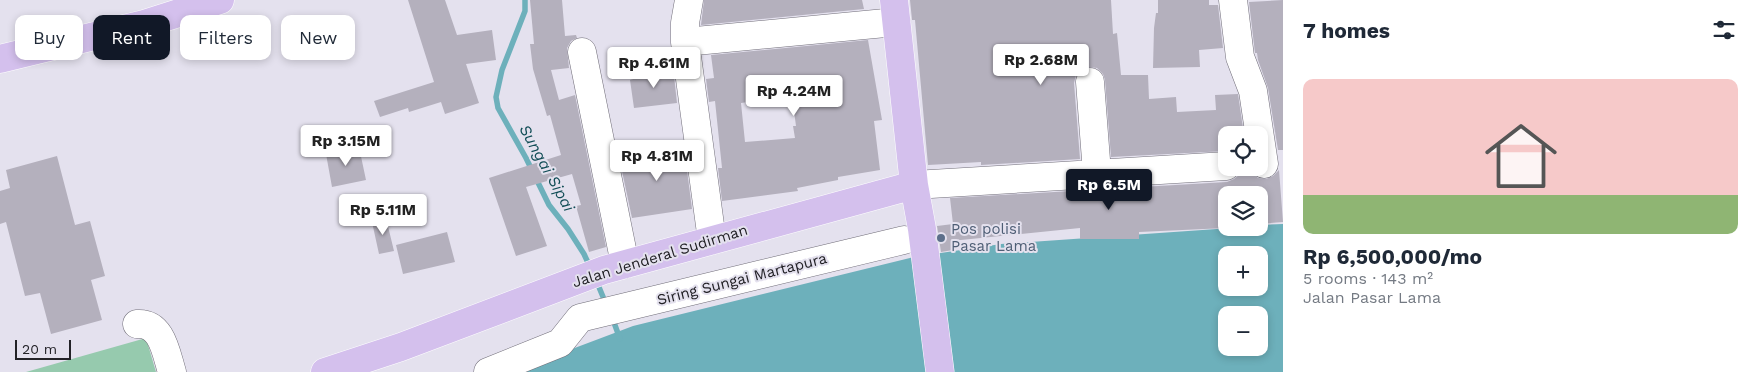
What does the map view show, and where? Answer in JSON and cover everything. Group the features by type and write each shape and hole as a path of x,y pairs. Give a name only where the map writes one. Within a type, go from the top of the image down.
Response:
{"main road":[{"path":"0,59 144,24 220,0"},
{"path":"895,11 914,186 913,235 940,372"},
{"name":"Jalan Jenderal Sudirman","path":"325,372 401,347 614,267 914,186"}],"street":[{"path":"689,0 685,23 685,42 712,240"},
{"path":"1233,0 1240,57 1253,91 1269,163"},
{"path":"685,42 895,11"},
{"path":"582,52 614,267"},
{"path":"1090,82 1097,173"},
{"path":"914,186 1218,166"},
{"name":"Siring Sungai Martapura","path":"488,372 560,342 580,318 913,235"},
{"path":"137,324 146,324 153,328 162,339 172,372"}],"green space":[{"path":"146,338 156,372 26,372"}],"water":[{"path":"1283,224 1283,372 511,372 633,326 914,257 1001,244 1218,229 1218,236 1268,236 1268,225"}],"building":[{"path":"408,0 445,0 457,35 492,30 496,60 466,64 479,103 445,114 441,102 409,112 408,108 380,117 374,101 434,82"},
{"path":"530,0 562,0 565,36 576,35 577,38 571,41 567,48 569,68 551,70 559,100 575,95 606,247 589,252 576,206 581,205 572,174 526,187 547,246 516,256 489,178 561,155 550,115 547,116 533,69 530,44 534,44"},
{"path":"704,0 862,0 864,9 701,25"},
{"path":"910,0 1111,0 1113,34 1117,33 1121,75 1148,75 1149,99 1176,97 1177,112 1216,110 1215,95 1238,94 1243,126 1218,126 1218,151 1111,157 1105,80 1103,74 1097,68 1088,67 1082,69 1076,75 1074,83 1080,159 981,165 981,162 928,165 915,20 912,20"},
{"path":"1158,0 1209,0 1209,5 1218,5 1223,48 1199,50 1200,67 1153,68 1154,28 1156,13 1158,13"},
{"path":"1283,0 1283,150 1278,150 1268,88 1257,53 1255,53 1249,2"},
{"path":"868,40 882,120 874,121 880,170 838,177 838,180 797,188 798,191 722,201 718,168 722,168 715,101 709,102 706,79 714,78 711,55","holes":["792,96 796,126 793,126 795,138 745,142 741,103"]},
{"path":"673,67 677,103 634,108 630,80"},
{"path":"359,147 366,180 332,187 326,154"},
{"path":"684,147 692,209 632,218 619,157"},
{"path":"57,156 75,225 90,221 105,276 91,280 102,320 51,334 40,293 25,296 6,222 0,224 0,191 10,188 6,170"},
{"path":"1279,170 1283,222 1268,223 1268,186 1218,186 1218,228 1139,232 1139,239 1080,239 1080,228 951,241 953,250 941,252 937,226 953,224 950,198 1227,182 1238,176 1256,176 1266,179 1273,176"},
{"path":"386,218 394,251 379,254 372,222"},
{"path":"447,232 455,262 403,274 396,245"}],"waterway":[{"name":"Sungai Sipai","path":"525,0 525,11 502,70 496,97 498,108 526,158 549,205 568,229 590,267"},
{"name":"Sungai Sipai","path":"596,280 606,304"},
{"name":"Sungai Sipai","path":"612,317 620,339"}],"place":[{"name":"Pos polisi Pasar Lama","path":"941,238"}]}
